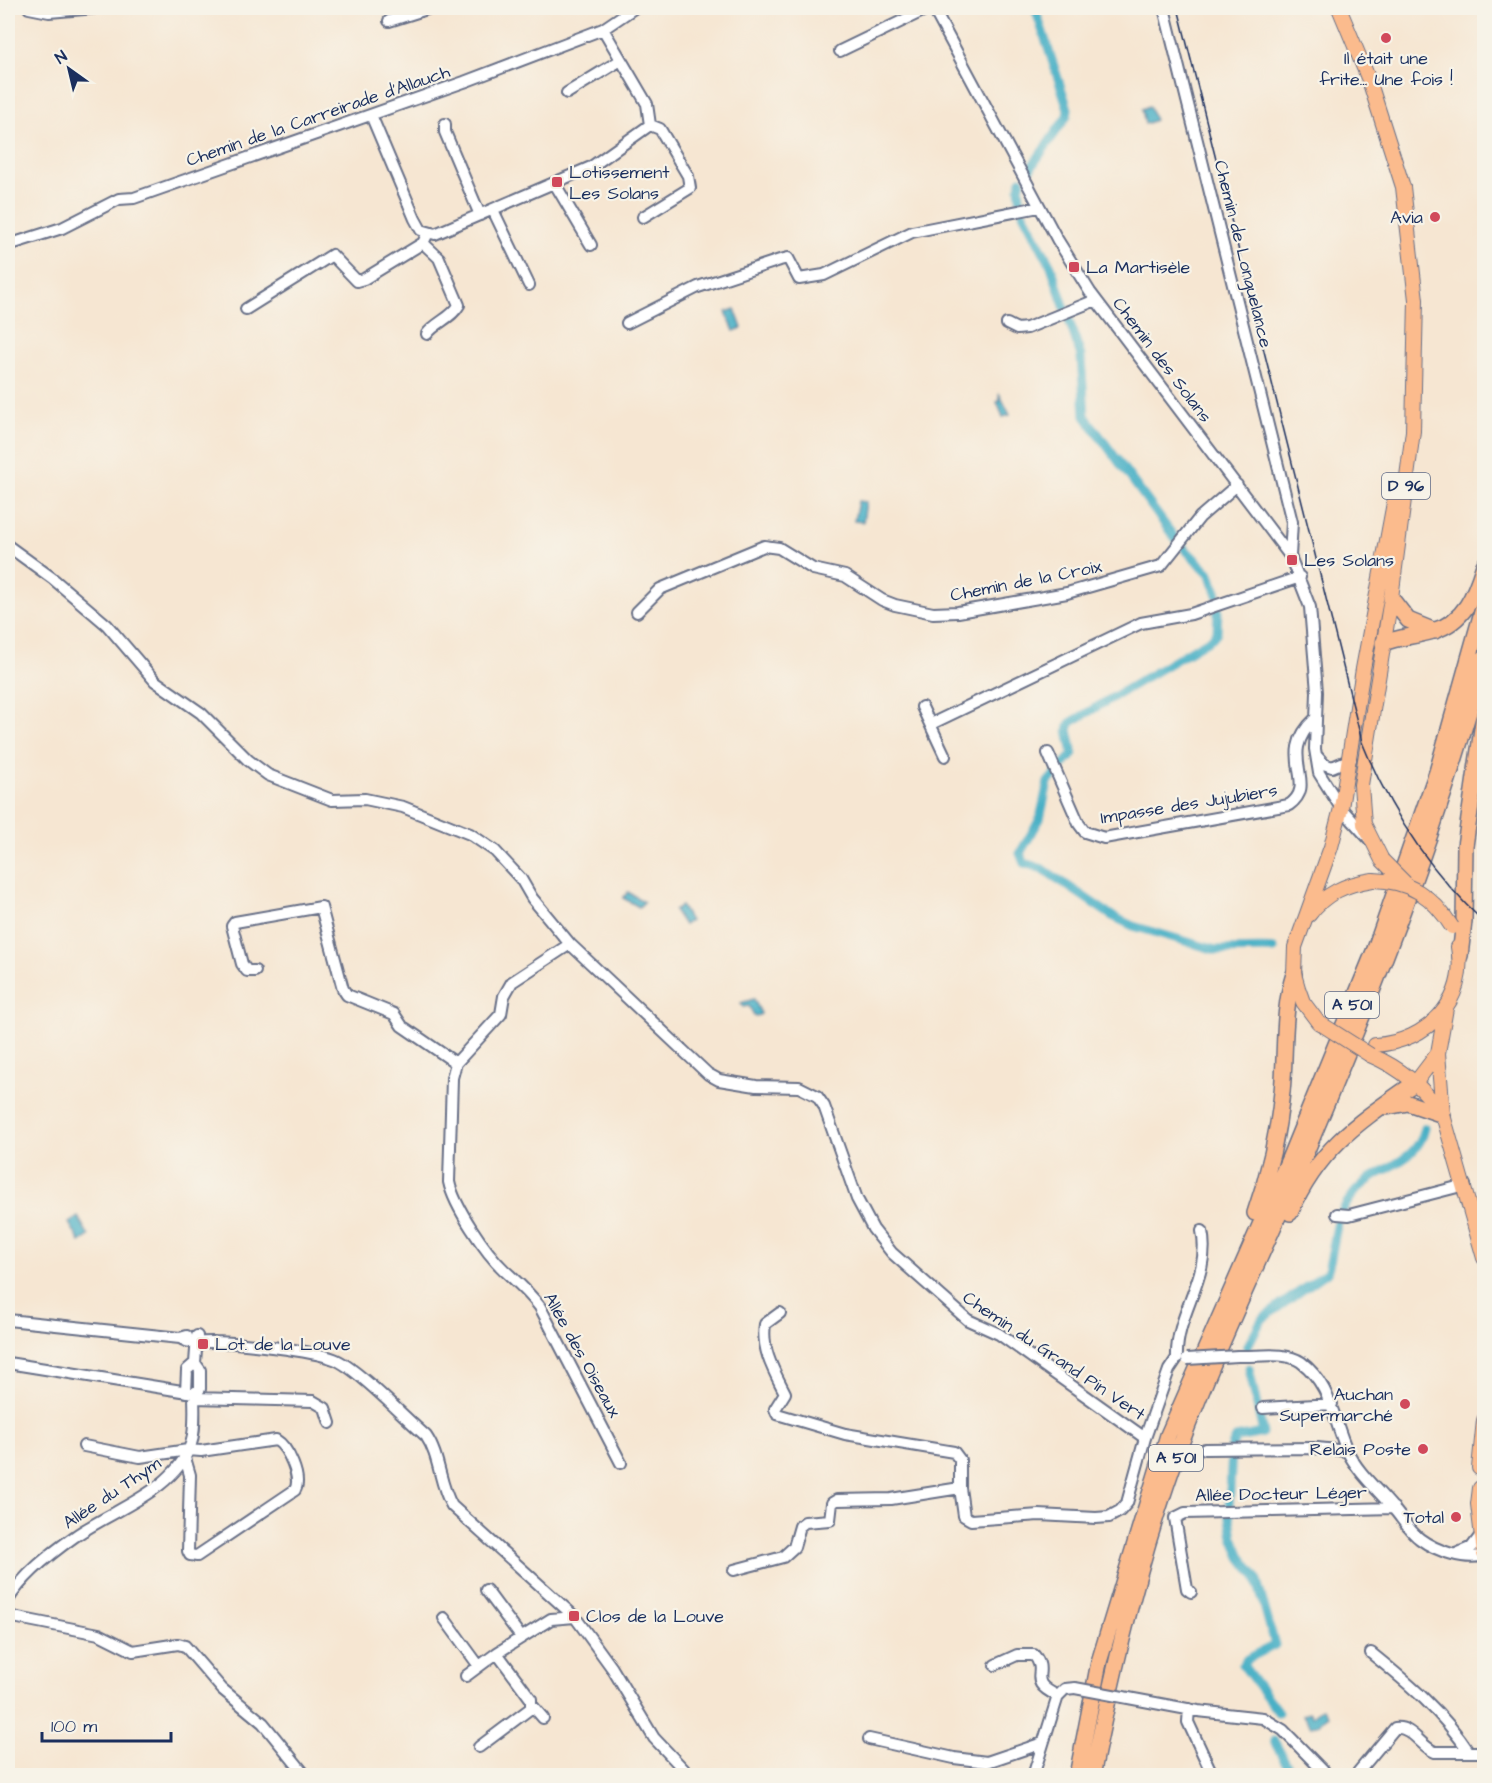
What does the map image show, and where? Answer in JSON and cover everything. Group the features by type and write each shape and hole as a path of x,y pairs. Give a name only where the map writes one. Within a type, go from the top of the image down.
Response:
{"highway":[{"path":"1383,643 1435,631 1455,621 1471,603 1485,565"},
{"path":"1391,598 1408,620 1435,631"},
{"name":"A 501","path":"1077,1776 1099,1662 1168,1435 1371,960 1421,821 1485,605"},
{"name":"A 501","path":"1092,1776 1114,1664 1161,1498 1210,1374 1387,956 1432,833 1485,658"},
{"path":"1460,956 1458,924 1465,846 1485,715"},
{"path":"1218,1320 1273,1157 1282,1094 1288,996 1294,974"},
{"path":"1210,1374 1263,1273 1293,1206 1316,1166 1342,1136 1416,1082"},
{"path":"1373,1113 1395,1104 1408,1103 1443,1115"}],"main road":[{"name":"D 96","path":"1339,8 1369,80 1402,187 1416,300 1413,431 1391,598 1361,785 1362,808 1370,840 1382,860 1407,885"},
{"name":"D 96","path":"1304,922 1331,847 1341,808 1414,398"},
{"path":"1361,698 1374,649 1383,643"},
{"path":"1443,1115 1416,1082 1396,1067 1373,1050 1348,1041 1318,1022 1303,1002 1294,974 1295,948 1304,922 1316,905 1332,892 1352,883 1373,880 1407,885 1432,900 1458,924"},
{"path":"1373,1050 1413,1037 1431,1025 1446,1008 1455,992 1460,956"},
{"path":"1446,1008 1438,1053 1443,1115 1485,1258"},
{"path":"1416,1082 1438,1053"},
{"path":"1485,1420 1482,1465 1476,1477 1482,1490 1478,1504 1485,1554"}],"street":[{"path":"29,8 52,10 96,8"},
{"path":"388,21 430,8"},
{"name":"Chemin de la Carreirade d'Allauch","path":"8,245 62,228 119,199 134,198 371,115 603,29 634,8"},
{"path":"840,51 931,8"},
{"name":"Chemin des Solans","path":"931,8 1040,207 1096,300 1290,556 1310,608 1317,692 1315,719 1319,773 1341,808 1370,840"},
{"name":"Chemin de Longuelance","path":"1164,8 1293,531 1290,556"},
{"path":"603,29 647,104 650,125"},
{"path":"567,93 621,60"},
{"path":"371,115 415,219 439,258 459,305 456,311 434,324 427,334"},
{"path":"446,124 444,132 480,215"},
{"path":"246,309 332,255 357,281 425,238 591,167 650,125"},
{"path":"643,217 690,188 688,176 660,129 650,125"},
{"path":"555,184 591,245"},
{"path":"627,323 698,287 780,260 788,258 799,279 806,280 824,275 912,232 1040,207"},
{"path":"493,210 529,285"},
{"path":"1007,324 1017,328 1027,328 1096,300"},
{"name":"Chemin de la Croix","path":"637,612 660,589 764,546 779,548 813,569 845,576 882,600 933,613 958,612 1067,593 1161,566 1200,517 1237,485"},
{"path":"1275,534 1287,521 1287,509"},
{"name":"Chemin du Grand Pin Vert","path":"8,546 52,578 107,625 155,681 201,713 248,760 268,775 332,800 365,799 404,807 470,834 495,851 521,879 532,898 570,944 708,1074 719,1080 756,1086 799,1087 817,1096 824,1106 857,1199 873,1229 892,1253 968,1320 999,1334 1145,1438"},
{"path":"931,724 1140,623 1191,614 1300,577"},
{"path":"1281,583 1305,591"},
{"path":"922,707 945,756"},
{"name":"Impasse des Jujubiers","path":"1048,753 1079,825 1085,832 1104,838 1289,805 1299,796 1302,789 1296,747 1303,730 1315,719"},
{"path":"1316,756 1324,764 1332,767 1352,752"},
{"path":"255,971 247,971 242,964 232,926 235,922 321,907 343,989 347,995 394,1014 402,1026 456,1063 501,1014 504,996 512,982 570,944"},
{"name":"Allée des Oiseaux","path":"456,1063 452,1078 451,1192 488,1251 503,1269 523,1286 540,1307 621,1463"},
{"path":"1340,1215 1465,1185"},
{"path":"1182,1358 1176,1347 1183,1319 1205,1259 1202,1231"},
{"path":"780,1313 765,1324 764,1335 769,1360 785,1393 775,1409 777,1414 845,1434 954,1452 960,1460 960,1488 963,1512 967,1519 1039,1515 1108,1517 1120,1511 1127,1503 1145,1438 1169,1370 1182,1358 1290,1357 1300,1361 1318,1379 1332,1404 1347,1451 1420,1540 1473,1559 1485,1554"},
{"path":"8,1320 314,1354 335,1359 351,1369 426,1436 432,1446 443,1491 458,1513 505,1552 575,1617 612,1668 654,1738 690,1776"},
{"path":"84,1446 140,1457 187,1454 276,1440 281,1442 295,1471 298,1485 295,1490 197,1556 190,1556 188,1551 190,1475 187,1454 192,1441 193,1393 187,1370 195,1363 197,1340"},
{"path":"8,1363 193,1393 313,1401 325,1408 330,1423"},
{"path":"1263,1408 1332,1404"},
{"path":"1205,1449 1317,1448 1347,1451"},
{"name":"Allée du Thym","path":"8,1600 16,1586 74,1537 164,1481 180,1467 187,1454"},
{"path":"734,1570 783,1557 794,1547 800,1526 805,1522 830,1520 832,1503 837,1500 891,1499 960,1488"},
{"name":"Allée Docteur Léger","path":"1191,1592 1187,1589 1175,1518 1185,1513 1394,1508"},
{"path":"1456,1554 1472,1546 1481,1534"},
{"path":"486,1590 521,1637"},
{"path":"8,1616 99,1634 133,1651 178,1644 185,1646 222,1689 263,1723 306,1776"},
{"path":"466,1676 496,1653 551,1619 575,1617"},
{"path":"444,1618 479,1666"},
{"path":"479,1748 529,1712 531,1704 531,1699 496,1653"},
{"path":"1371,1653 1407,1682 1460,1737 1469,1752"},
{"path":"996,1665 1017,1655 1034,1655 1038,1660 1039,1683 1044,1689 1058,1695"},
{"path":"1033,1776 1058,1695 1065,1689 1075,1688 1189,1709 1263,1718 1283,1730 1328,1776"},
{"path":"531,1704 543,1718"},
{"path":"1189,1709 1188,1722 1213,1776"},
{"path":"1358,1774 1395,1728 1408,1730 1428,1749 1435,1752 1485,1752"},
{"path":"869,1739 954,1758 987,1762 1043,1743"}],"water":[{"path":"1149,106 1155,120 1145,124 1142,109"},
{"path":"735,309 742,328 734,331 726,312"},
{"path":"999,393 1010,415 1003,417 997,402 1000,401"},
{"path":"858,501 866,502 863,522 854,521"},
{"path":"628,892 644,902 639,907 623,898"},
{"path":"681,906 690,921 684,925 674,910"},
{"path":"754,999 761,1014 755,1017 749,1006 743,1007 741,1003"},
{"path":"78,1217 89,1236 80,1242 69,1223"},
{"path":"1322,1708 1328,1716 1317,1725 1311,1726 1303,1716 1309,1712 1312,1716"}],"waterway":[{"path":"1028,172 1067,116 1068,109 1035,8"},
{"path":"1021,180 1019,188 1021,205"},
{"path":"1023,213 1051,266 1065,309"},
{"path":"1068,317 1081,356 1085,416 1177,541"},
{"path":"1182,546 1210,574 1217,595"},
{"path":"1218,609 1217,632 1212,638 1070,723 1068,730 1073,754 1048,782 1040,819 1020,853 1024,863 1043,869 1112,916 1133,926 1216,950 1274,949"},
{"path":"1247,1347 1262,1319 1327,1272 1338,1221 1348,1202 1365,1183 1414,1150 1425,1128"},
{"path":"1232,1446 1236,1438 1263,1433 1249,1368"},
{"path":"1229,1508 1232,1452"},
{"path":"1229,1513 1233,1537 1241,1557 1256,1577 1275,1645 1247,1659 1243,1665 1278,1712"},
{"path":"1274,1741 1293,1776"}],"tram line":[{"path":"1178,8 1362,742 1385,792 1413,839 1446,882 1484,922"}],"place":[{"name":"Il était une frite... Une fois !","path":"1386,38"},
{"name":"Lotissement Les Solans","path":"557,182"},
{"name":"Avia","path":"1435,217"},
{"name":"La Martisèle","path":"1074,267"},
{"name":"Les Solans","path":"1292,560"},
{"name":"Lot. de la Louve","path":"203,1344"},
{"name":"Auchan Supermarché","path":"1405,1404"},
{"name":"Relais Poste","path":"1423,1449"},
{"name":"Total","path":"1456,1517"},
{"name":"Clos de la Louve","path":"574,1616"}]}
